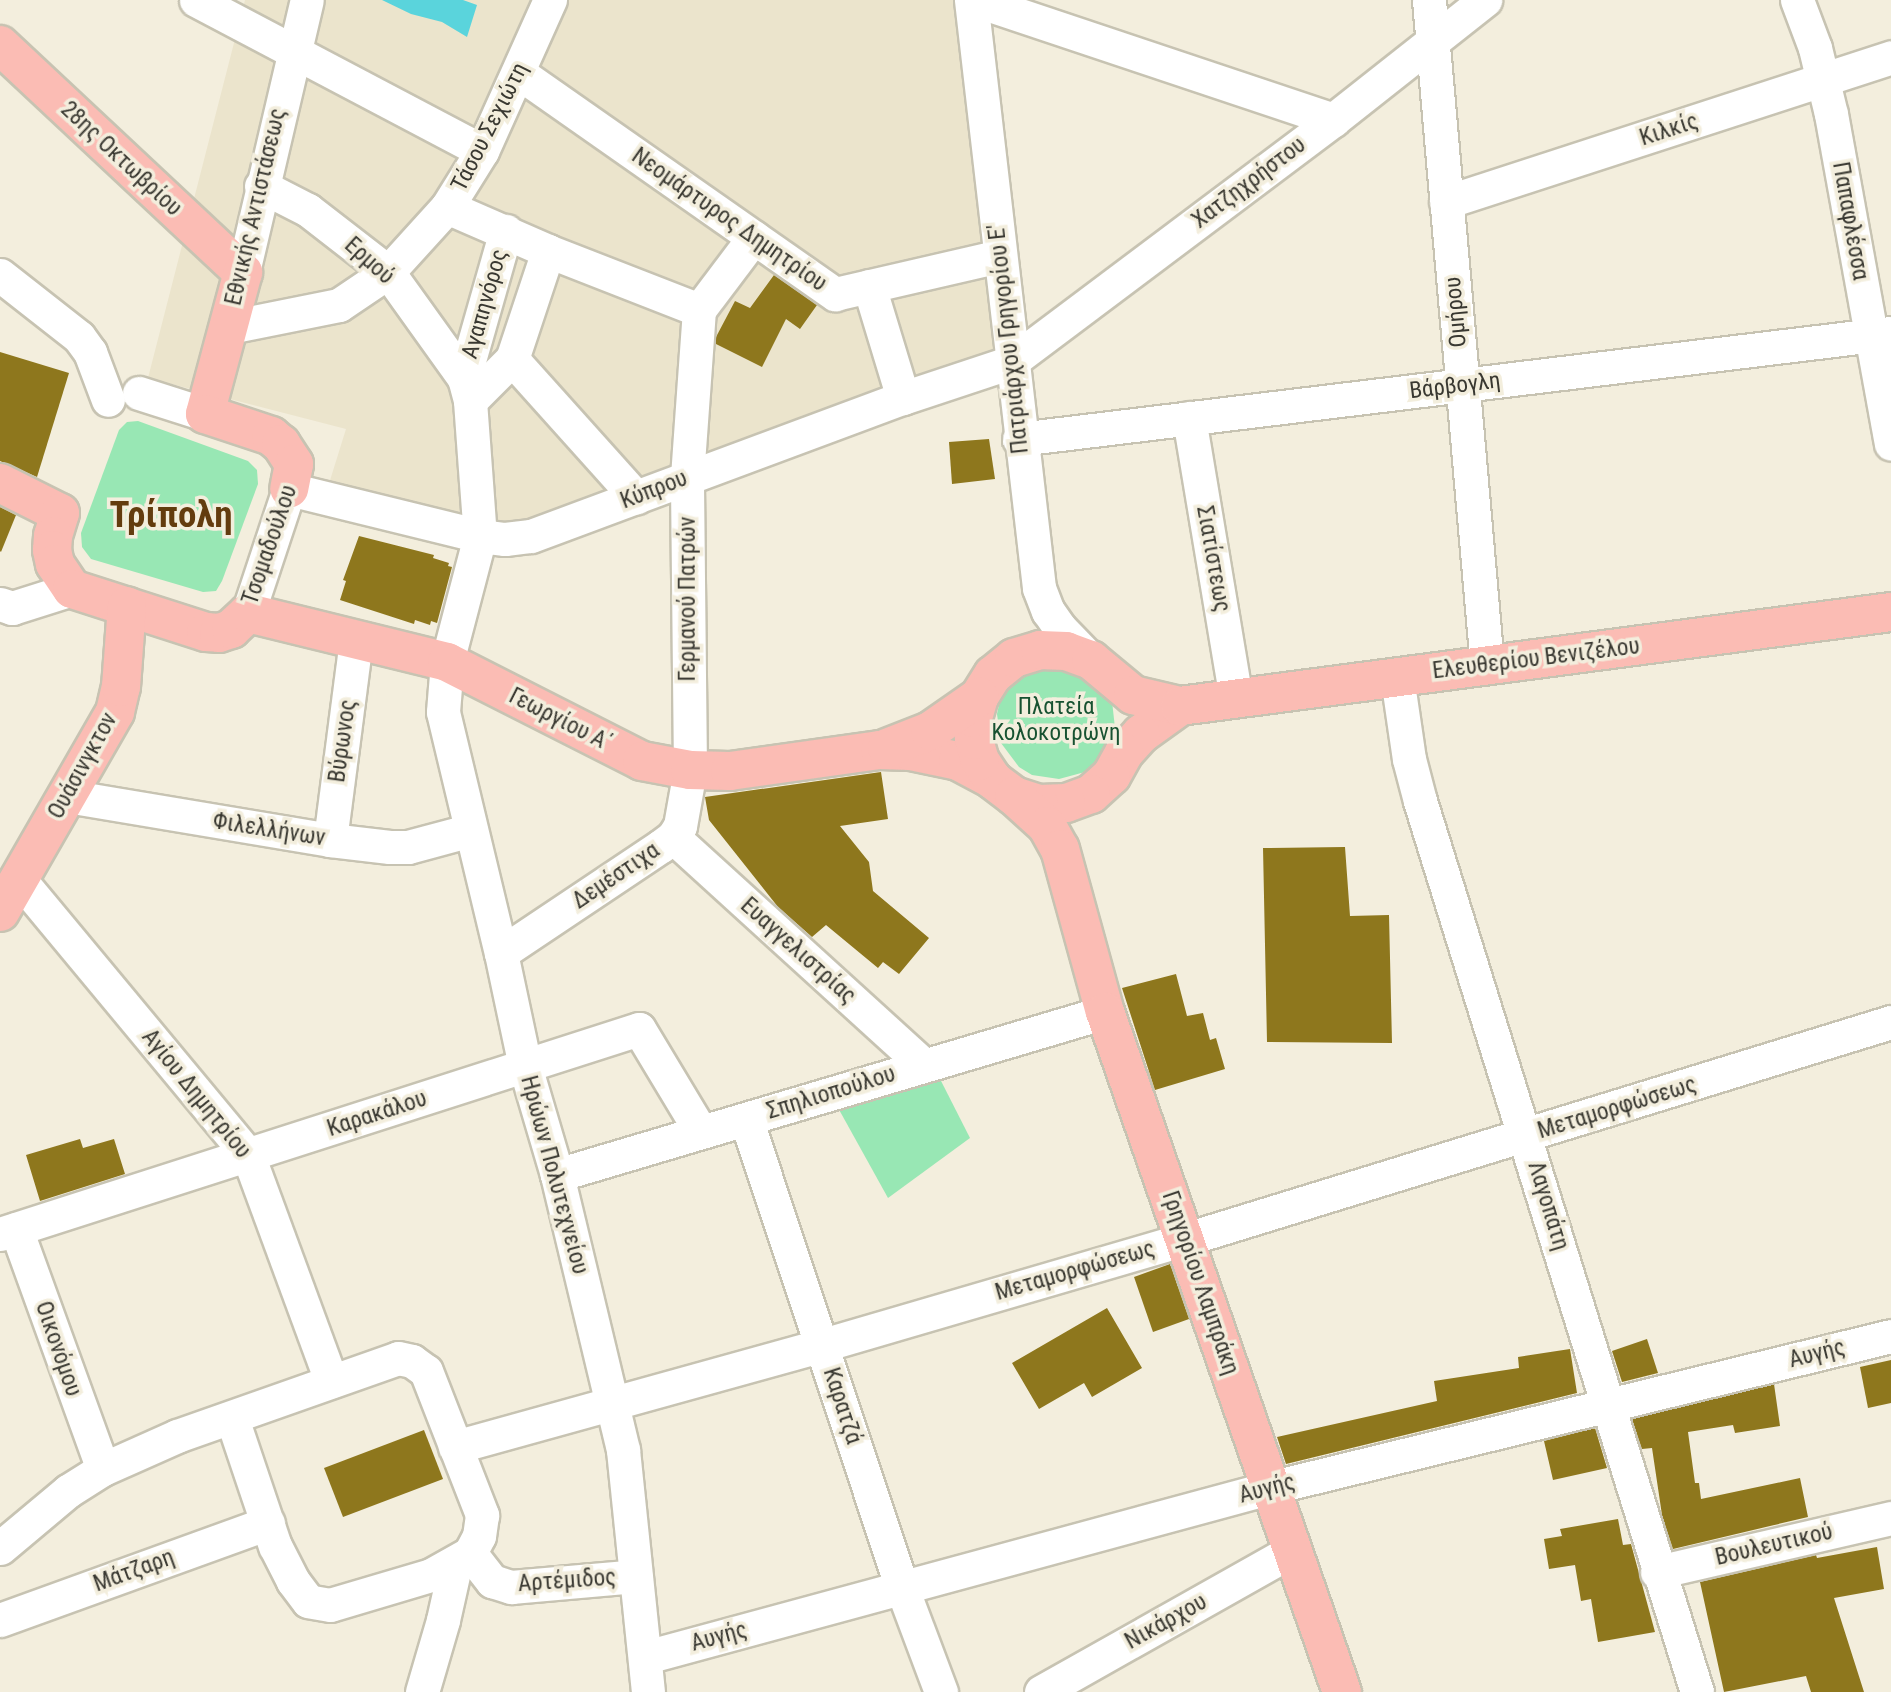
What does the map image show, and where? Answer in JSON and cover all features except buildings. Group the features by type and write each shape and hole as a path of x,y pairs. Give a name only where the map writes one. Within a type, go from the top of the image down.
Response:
{"main road":[{"name":"28ης Οκτωβρίου","path":"0,45 243,272"},
{"name":"Εθνικής Αντιστάσεως","path":"205,414 243,272"},
{"name":"Τσομαδούλου","path":"205,414 271,436 281,444 293,464 289,489"},
{"path":"0,483 60,513 52,536 52,550 55,564 72,589"},
{"name":"Τσομαδούλου","path":"72,589 206,632 219,633 231,629 248,613"},
{"name":"Ουάσινγκτον","path":"0,912 9,867 67,796 115,712 121,687 127,606"},
{"name":"Ελευθερίου Βενιζέλου","path":"1180,706 1891,612"},
{"name":"Γεωργίου Α΄","path":"248,613 447,662 642,761 690,770 730,771 880,750 930,731 979,697"},
{"path":"1040,650 1066,651 1101,669 1133,695 1180,706 1141,734 1124,753 1111,776 1091,794 1066,803 1039,804 1004,788 980,761 974,740 973,719 979,697 993,675 1014,658 1040,650"},
{"path":"1101,669 1125,701 1129,727 1124,753"},
{"name":"Γεωργίου Α΄","path":"880,750 942,757 1004,788"},
{"name":"Γρηγορίου Λαμπράκη","path":"1004,788 1046,826 1060,849 1068,870 1105,1012 1342,1692"},
{"name":"Γρηγορίου Λαμπράκη","path":"1068,870 1076,823 1091,794"}],"street":[{"path":"196,0 482,151"},
{"name":"Εθνικής Αντιστάσεως","path":"243,272 292,52 307,0"},
{"name":"Τάσου Σεχιώτη","path":"229,327 339,305 388,272 447,207 482,151 550,0"},
{"path":"973,0 1333,120"},
{"name":"Πατριάρχου Γρηγορίου Ε'","path":"973,0 1019,439 1039,588 1048,611 1060,628 1101,669"},
{"name":"Ομήρου","path":"1429,0 1487,666"},
{"name":"Χατζηχρήστου","path":"1011,362 1333,120 1485,0"},
{"name":"Παπαφλέσσα","path":"1797,0 1824,80 1881,334 1891,444"},
{"name":"Κιλκίς","path":"1446,202 1891,57"},
{"name":"Νεομάρτυρος Δημητρίου","path":"519,73 835,294 999,256"},
{"name":"Ερμού","path":"261,186 309,210 388,272 467,389"},
{"path":"447,207 548,251 699,310 754,237"},
{"name":"Αγαπηνόρος","path":"467,389 506,231"},
{"path":"447,662 480,536 467,389 512,359 548,251"},
{"name":"Τσομαδούλου","path":"0,275 79,337 123,396 205,414"},
{"path":"869,286 904,398"},
{"name":"Γερμανού Πατρών","path":"690,770 687,477 699,310"},
{"name":"Βάρβογλη","path":"1019,439 1881,334"},
{"path":"512,359 636,497"},
{"name":"Κύπρου","path":"289,489 480,536 505,539 531,536 904,398 1011,362"},
{"name":"Σιατίστεως","path":"1189,418 1236,699"},
{"name":"Τσομαδούλου","path":"248,613 289,489"},
{"path":"4,611 72,589"},
{"name":"Βύρωνος","path":"330,840 356,641"},
{"name":"Ηρώων Πολυτεχνείου","path":"447,662 443,712 502,953 525,1066 557,1175 622,1450 648,1692"},
{"name":"Λαγοπάτη","path":"1397,677 1414,780 1609,1405 1657,1572 1697,1692"},
{"name":"Δεμέστιχα","path":"502,953 673,837 684,815 690,770"},
{"name":"Φιλελλήνων","path":"67,796 330,840 408,847 471,830"},
{"name":"Ευαγγελιστρίας","path":"673,837 924,1065"},
{"name":"Αγίου Δημητρίου","path":"9,867 248,1155 331,1381"},
{"name":"Σπηλιοπούλου","path":"557,1175 1105,1012"},
{"name":"Μεταμορφώσεως","path":"455,1447 822,1345 1186,1239 1891,1022"},
{"name":"Καρακάλου","path":"8,1231 639,1029 701,1132"},
{"name":"Καρατζά","path":"746,1119 902,1588 941,1692"},
{"name":"Οικονόμου","path":"8,1231 103,1469"},
{"name":"Αυγής","path":"646,1657 1269,1488 1891,1336"},
{"path":"0,1548 68,1492 103,1469 177,1436 331,1381 398,1358 412,1361 426,1371 482,1515 480,1536 463,1557 422,1692"},
{"path":"232,1418 275,1546 293,1581 308,1601 330,1605 431,1575 463,1557"},
{"name":"Βουλευτικού","path":"1657,1572 1891,1518"},
{"name":"Μάτζαρη","path":"0,1620 268,1523"},
{"name":"Νικάρχου","path":"1041,1692 1291,1551"},
{"name":"Αρτέμιδος","path":"463,1557 492,1581 511,1587 636,1576"}],"shaded area":[{"path":"245,0 959,0 995,354 519,534 327,490 346,429 148,378"}],"green space":[{"path":"138,421 248,461 257,470 258,484 216,591 203,592 91,559 82,547 81,533 119,430 127,422"},
{"name":"Πλατεία Κολοκοτρώνη","path":"1073,663 1112,701 1115,728 1112,742 1096,764 1085,772 1059,779 1032,775 1019,767 1001,743 997,714 1000,700 1007,686 1030,667"},
{"path":"938,1075 970,1138 888,1198 837,1106"}],"water":[{"path":"382,0 463,0 477,5 467,37 442,22 411,14"}],"district":[{"name":"Τρίπολη","path":"171,515"}]}
